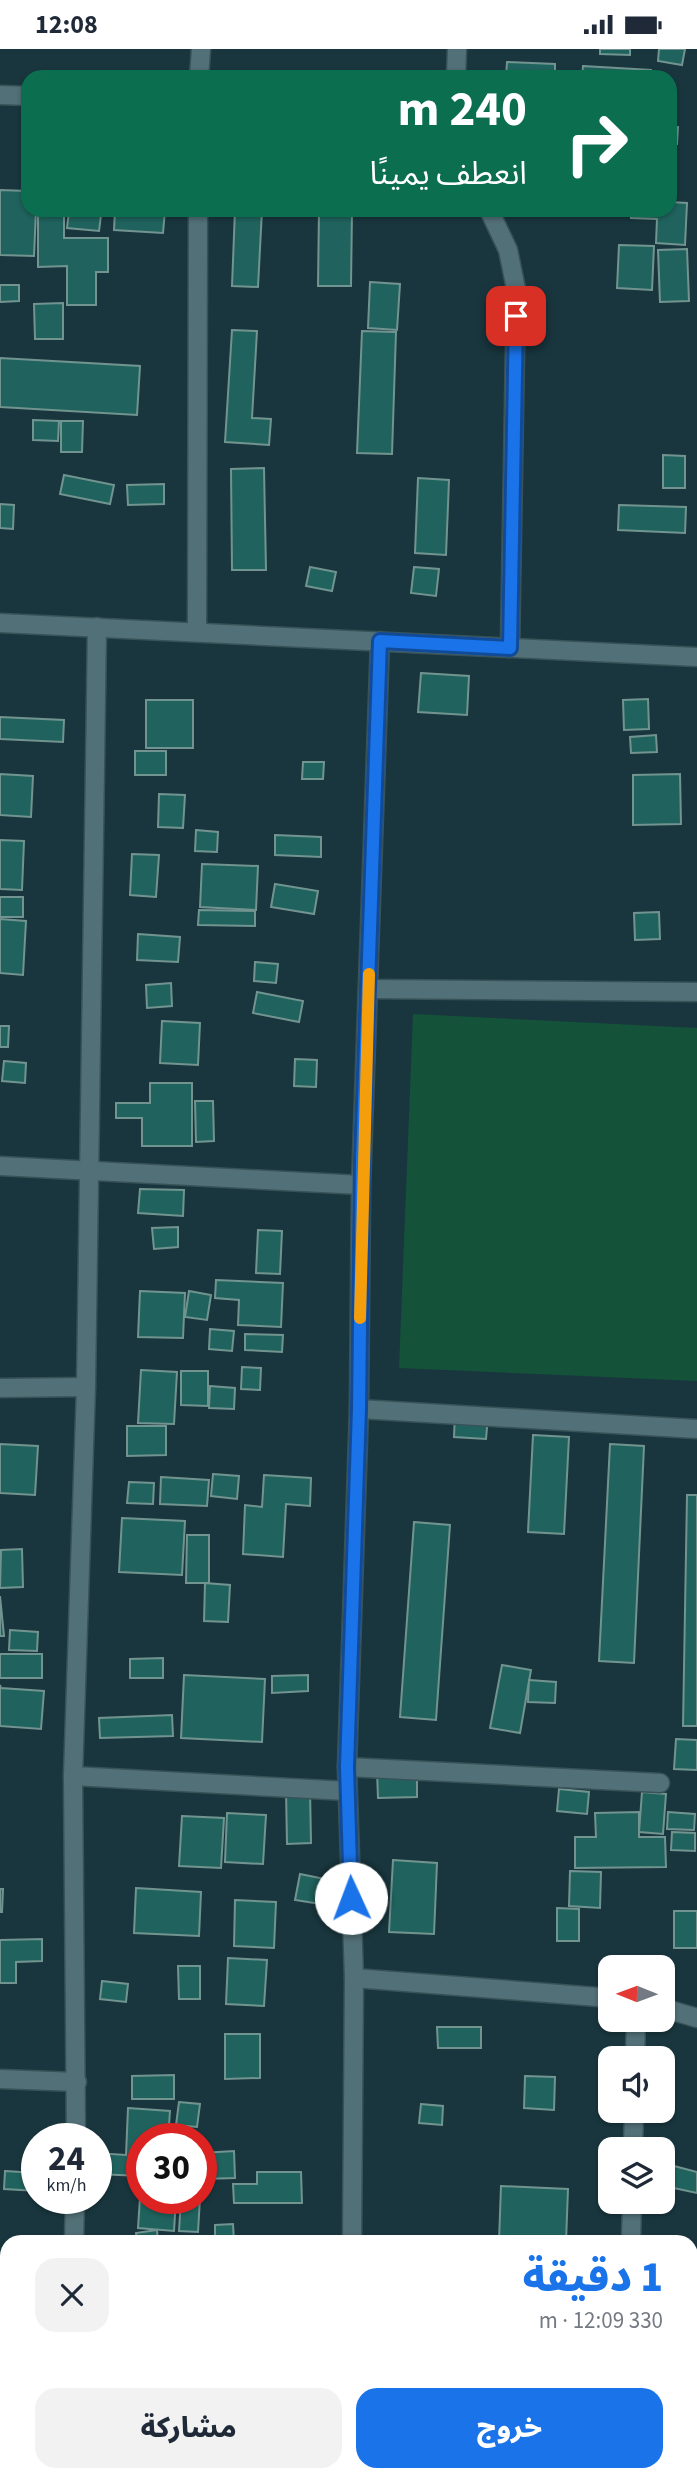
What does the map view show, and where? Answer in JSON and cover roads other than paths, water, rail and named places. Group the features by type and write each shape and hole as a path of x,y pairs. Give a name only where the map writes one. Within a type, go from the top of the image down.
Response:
{"street":[{"path":"200,70 201,49"},
{"path":"456,70 457,49"},
{"path":"0,95 21,96"},
{"path":"197,632 198,217"},
{"path":"492,217 508,250 516,289 510,648"},
{"path":"0,622 697,657"},
{"path":"76,2123 72,1776 86,1387 97,627"},
{"path":"352,2235 354,1978 347,1767 359,1409 361,1185 380,641"},
{"path":"368,989 697,992"},
{"path":"0,1167 89,1169 361,1185"},
{"path":"0,1388 86,1387"},
{"path":"359,1409 697,1429"},
{"path":"347,1767 660,1783"},
{"path":"72,1776 347,1791"},
{"path":"354,1978 598,1997"},
{"path":"676,2012 697,2018"},
{"path":"0,2079 77,2082"},
{"path":"74,2235 75,2214"},
{"path":"631,2235 632,2214"}]}
